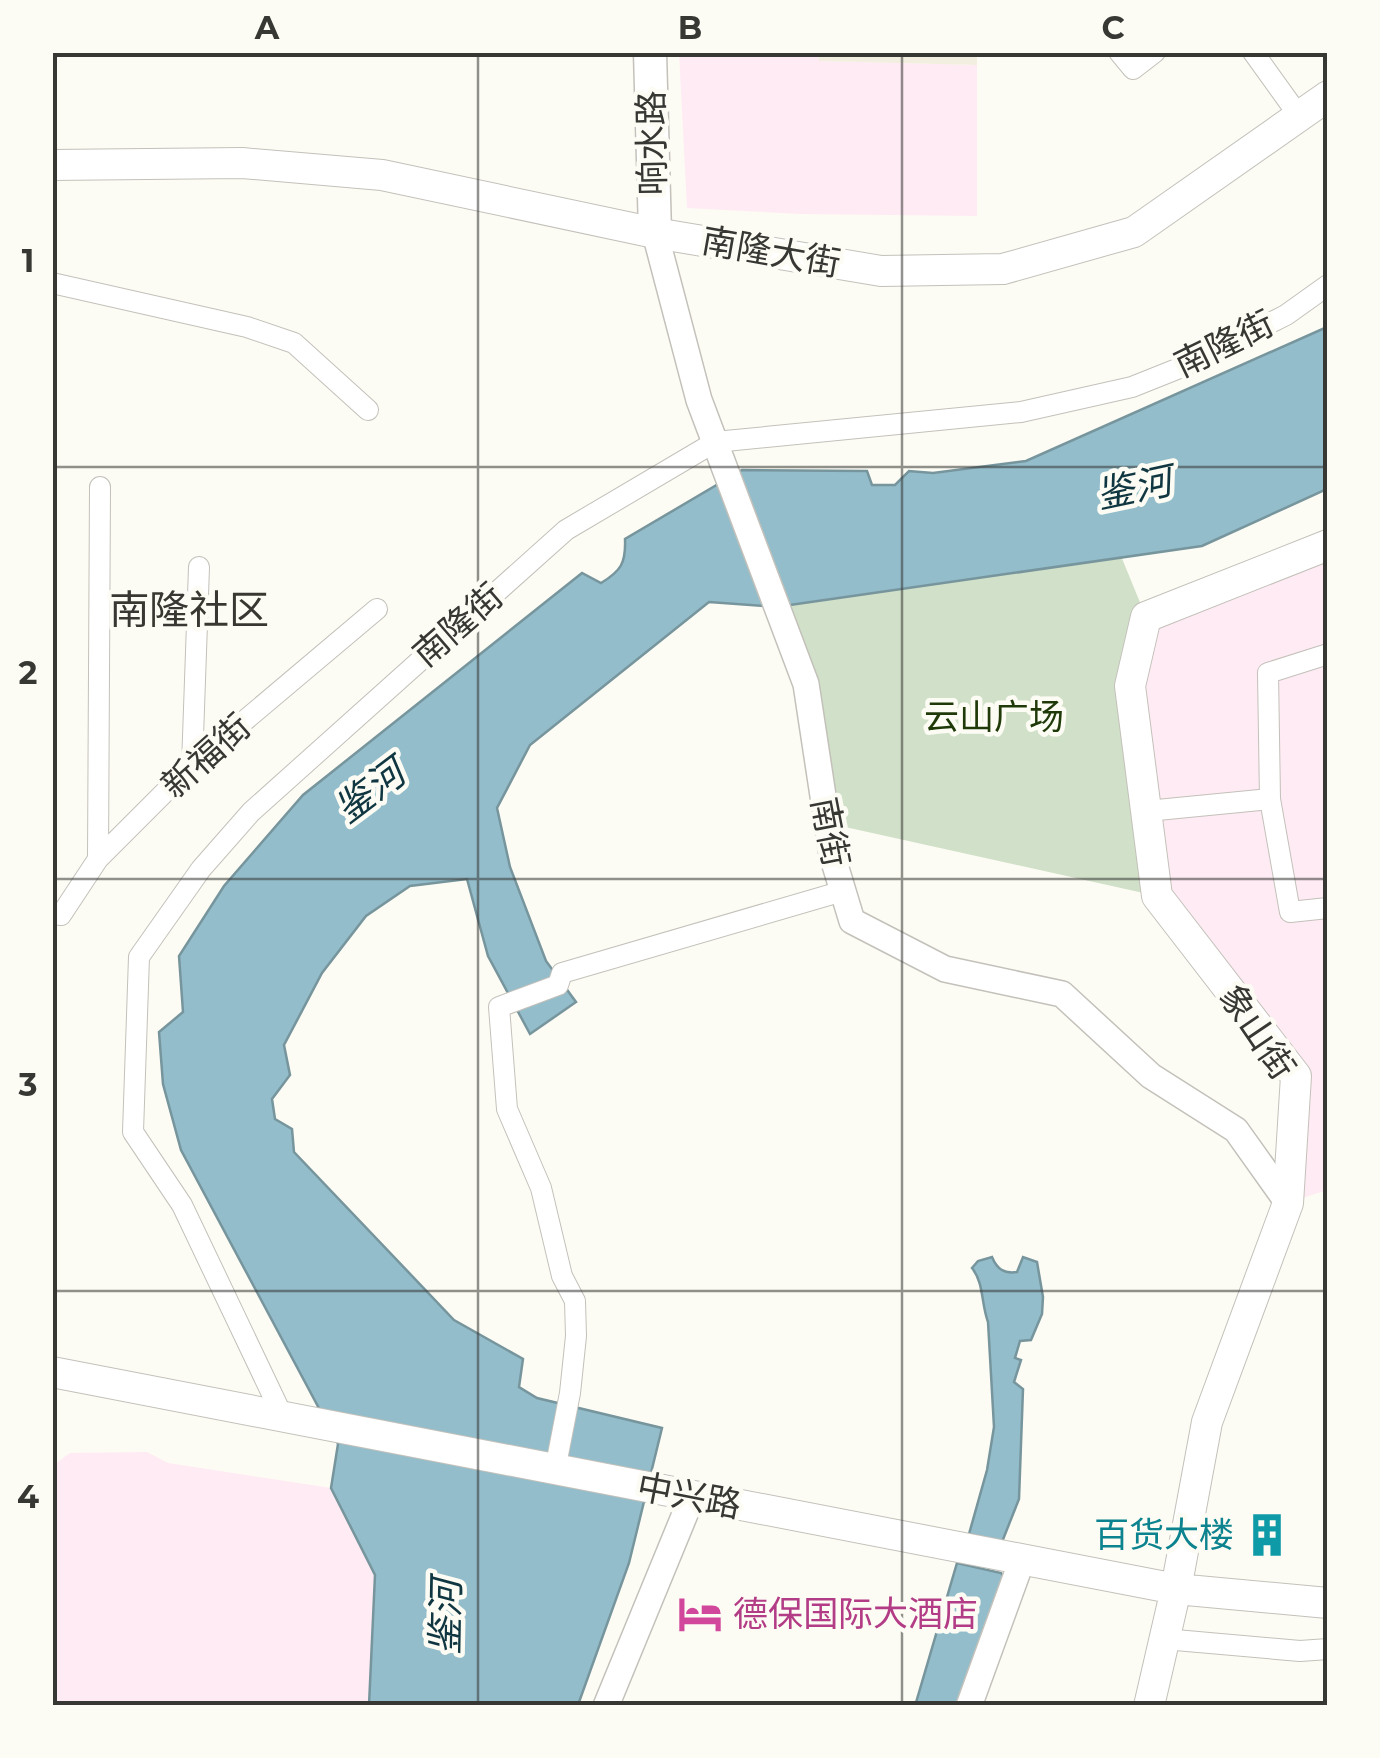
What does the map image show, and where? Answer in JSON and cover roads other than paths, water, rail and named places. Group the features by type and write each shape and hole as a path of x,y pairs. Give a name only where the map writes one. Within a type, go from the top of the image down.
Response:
{"main road":[{"name":"响水路","path":"650,52 654,233"},
{"name":"南隆大街","path":"52,165 242,163 382,175 654,233 882,271 1003,269 1134,232 1328,96"},
{"name":"象山街","path":"1149,1706 1208,1422 1288,1204 1296,1076 1158,896 1130,686 1146,617 1328,546"},
{"name":"中兴路","path":"52,1372 1176,1589 1328,1603"}],"street":[{"path":"1119,52 1133,69 1155,52"},
{"path":"1252,52 1299,116"},
{"name":"南街","path":"654,233 699,400 806,684 832,855 852,922 946,968 1062,994 1151,1076 1236,1130 1288,1204"},
{"path":"52,283 247,327 294,343 368,410"},
{"name":"南隆街","path":"282,1417 182,1204 133,1132 139,958 201,869 251,812 566,530 715,442 1021,412 1132,387 1286,315 1328,285"},
{"path":"98,858 100,487"},
{"path":"192,765 199,567"},
{"name":"新福街","path":"52,914 61,914 98,858 192,765 378,609"},
{"path":"1328,654 1268,672 1270,799 1290,912 1328,908"},
{"path":"1147,812 1270,799"},
{"path":"555,1470 570,1394 576,1336 574,1301 562,1276 541,1188 507,1109 500,1007 558,985 562,973 843,891"},
{"path":"606,1706 692,1497"},
{"path":"968,1706 1022,1560"},
{"path":"1164,1639 1300,1652 1328,1649"}],"water":[{"name":"鉴河","path":"1327,327 1327,489 1202,546 776,607 709,602 530,745 497,808 510,867 546,961 576,1002 530,1034 488,956 467,879 410,886 366,916 322,973 284,1045 290,1075 272,1099 275,1119 292,1129 294,1152 454,1320 523,1359 519,1387 537,1398 662,1428 629,1563 578,1705 369,1705 375,1575 331,1488 338,1444 181,1150 163,1084 159,1032 183,1012 179,956 224,886 303,795 582,573 601,583 613,574 621,566 625,539 742,470 867,471 872,485 895,485 909,471 933,473 1026,461"},
{"path":"992,1257 999,1268 1008,1272 1017,1272 1023,1257 1037,1262 1043,1297 1042,1314 1031,1340 1020,1341 1015,1358 1021,1360 1014,1382 1023,1389 1019,1499 1002,1542 969,1534 994,1427 988,1322 979,1280 972,1268 978,1261"},
{"path":"957,1563 1001,1573 1005,1578 961,1705 915,1706"}],"place":[{"name":"百货大楼","path":"1267,1535"},
{"name":"德保国际大酒店","path":"700,1614"}],"district":[{"name":"南隆社区","path":"189,610"}],"park label":[{"name":"云山广场","path":"994,717"}]}
